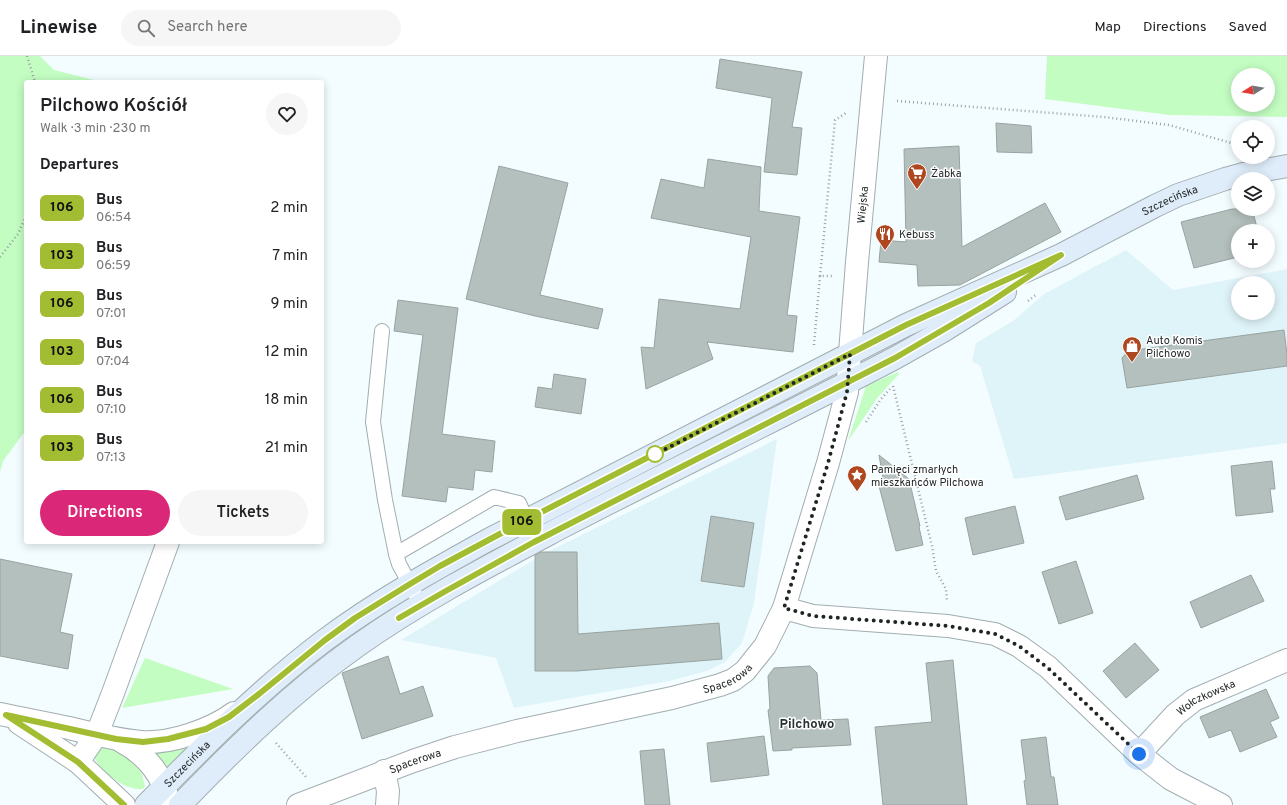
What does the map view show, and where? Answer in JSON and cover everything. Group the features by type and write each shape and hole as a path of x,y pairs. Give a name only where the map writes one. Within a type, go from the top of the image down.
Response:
{"main road":[{"name":"Szczecińska","path":"146,805 167,796 192,758 259,694 325,640 360,614 410,584 524,521 906,325 1061,255 1155,206 1184,193 1225,178 1287,166"},
{"name":"Szczecińska","path":"180,805 274,713 315,678 376,632 534,542 849,382 943,331 989,303 1061,255"}],"street":[{"name":"Wiejska","path":"850,354 871,99 876,56"},
{"name":"Spacerowa","path":"298,805 384,771 455,747 672,698 720,685 746,672 766,646 784,608 833,446 849,382 850,354"},
{"path":"78,762 106,737 167,544"},
{"path":"784,608 821,616 948,626 995,634 1019,646 1048,668 1139,754 1171,779 1221,805"},
{"name":"Wołczkowska","path":"1139,754 1175,715 1194,700 1287,660"},
{"path":"3,715 106,737 143,742 168,739 206,729 229,717 259,694"},
{"path":"3,715 78,762 124,805"},
{"path":"106,737 130,746 146,758 159,776 167,796"},
{"name":"Spacerowa","path":"384,771 388,791 388,805"}],"lane":[{"path":"382,331 373,422 385,500 396,554 399,564 421,605"},
{"path":"396,554 494,497 519,503 524,521 534,542"}],"path":[{"path":"27,56 34,80"},
{"path":"871,99 1104,117 1169,125 1231,143"},
{"path":"814,346 835,120 846,112"},
{"path":"0,257 18,234 24,220"},
{"path":"820,276 835,276"},
{"path":"893,386 936,571 946,589 948,626"},
{"path":"274,741 322,796"}],"shaded area":[{"name":"Auto Komis Pilchowo","path":"1126,250 1173,290 1231,279 1231,320 1275,320 1275,276 1249,276 1287,269 1287,443 1014,479 980,366 972,361 976,343 1013,321 1044,294"},
{"path":"777,439 754,603 742,643 725,662 707,671 669,681 514,708 496,658 401,640 535,559 535,552 547,552"}],"green space":[{"path":"0,56 40,56 54,70 94,80 24,80 24,433 3,461 0,472"},
{"path":"1047,56 1287,56 1287,117 1169,115 1045,99"},
{"path":"898,372 899,374 878,397 848,441 866,386"},
{"path":"145,658 233,689 122,708"},
{"path":"192,745 168,772 155,756 158,752"},
{"path":"96,746 110,746 129,757 142,774 145,786 143,789 136,789 121,784 107,774 101,768 93,755"}],"building":[{"path":"720,59 802,72 792,127 802,128 797,175 764,172 772,98 716,88"},
{"path":"996,123 1031,126 1032,153 997,152"},
{"path":"959,146 962,247 1045,203 1061,232 960,285 918,286 917,265 879,262 881,240 906,242 904,149"},
{"path":"708,159 761,167 759,211 800,217 787,315 797,316 793,352 707,342 713,359 646,389 641,347 654,348 659,299 740,309 751,237 651,218 661,179 704,188"},
{"path":"499,166 568,183 540,295 603,309 598,329 535,316 466,299"},
{"path":"1231,209 1231,216 1254,216 1256,224 1231,224 1231,259 1194,268 1181,222"},
{"path":"398,300 458,308 442,434 495,441 492,472 475,470 473,490 448,487 446,502 402,496 423,335 394,331"},
{"path":"1284,330 1287,366 1127,388 1122,358 1128,351"},
{"path":"554,374 586,379 581,414 535,407 538,387 552,389"},
{"path":"879,455 909,479 923,545 896,551 879,486 884,485"},
{"path":"1272,461 1275,489 1270,489 1273,512 1236,516 1231,466"},
{"path":"1137,475 1144,499 1066,520 1059,497"},
{"path":"1015,506 1024,543 973,555 965,518"},
{"path":"711,516 754,523 744,587 701,581"},
{"path":"541,552 577,552 578,634 719,623 722,659 577,671 535,671 535,555"},
{"path":"0,559 72,574 60,632 73,635 68,669 0,656"},
{"path":"1076,561 1093,613 1059,624 1042,572"},
{"path":"1251,575 1264,601 1201,628 1190,602"},
{"path":"1135,643 1159,670 1126,698 1103,671"},
{"path":"388,656 400,694 423,686 433,716 362,739 342,673"},
{"path":"953,660 967,805 883,805 875,727 932,722 926,663"},
{"path":"810,666 817,673 821,720 848,719 851,745 792,748 792,750 773,751 768,710 770,709 768,676 774,668"},
{"path":"1266,689 1279,718 1270,722 1277,737 1240,752 1231,730 1209,738 1200,717"},
{"path":"764,736 769,775 711,782 707,743"},
{"path":"1046,737 1051,777 1054,777 1058,805 1027,805 1024,781 1026,780 1021,740"},
{"path":"664,749 670,805 645,805 640,751"}],"bus line":[{"name":"106","path":"124,805 78,762 6,715 116,739 143,742 168,739 206,729 229,717 325,640 355,618 440,566 524,521 780,391 906,325 1061,255 989,303 895,358 534,542 399,618"}],"place":[{"name":"Żabka","path":"917,190"},
{"name":"Kebuss","path":"885,251"},
{"name":"Auto Komis Pilchowo","path":"1132,363"},
{"name":"Pamięci zmarłych mieszkańców Pilchowa","path":"857,492"}],"district":[{"name":"Pilchowo","path":"807,723"}],"route":[{"path":"655,454 654,455 850,354 849,382 833,446 784,608 813,616 948,626 995,634 1019,646 1048,668 1139,754"}]}
